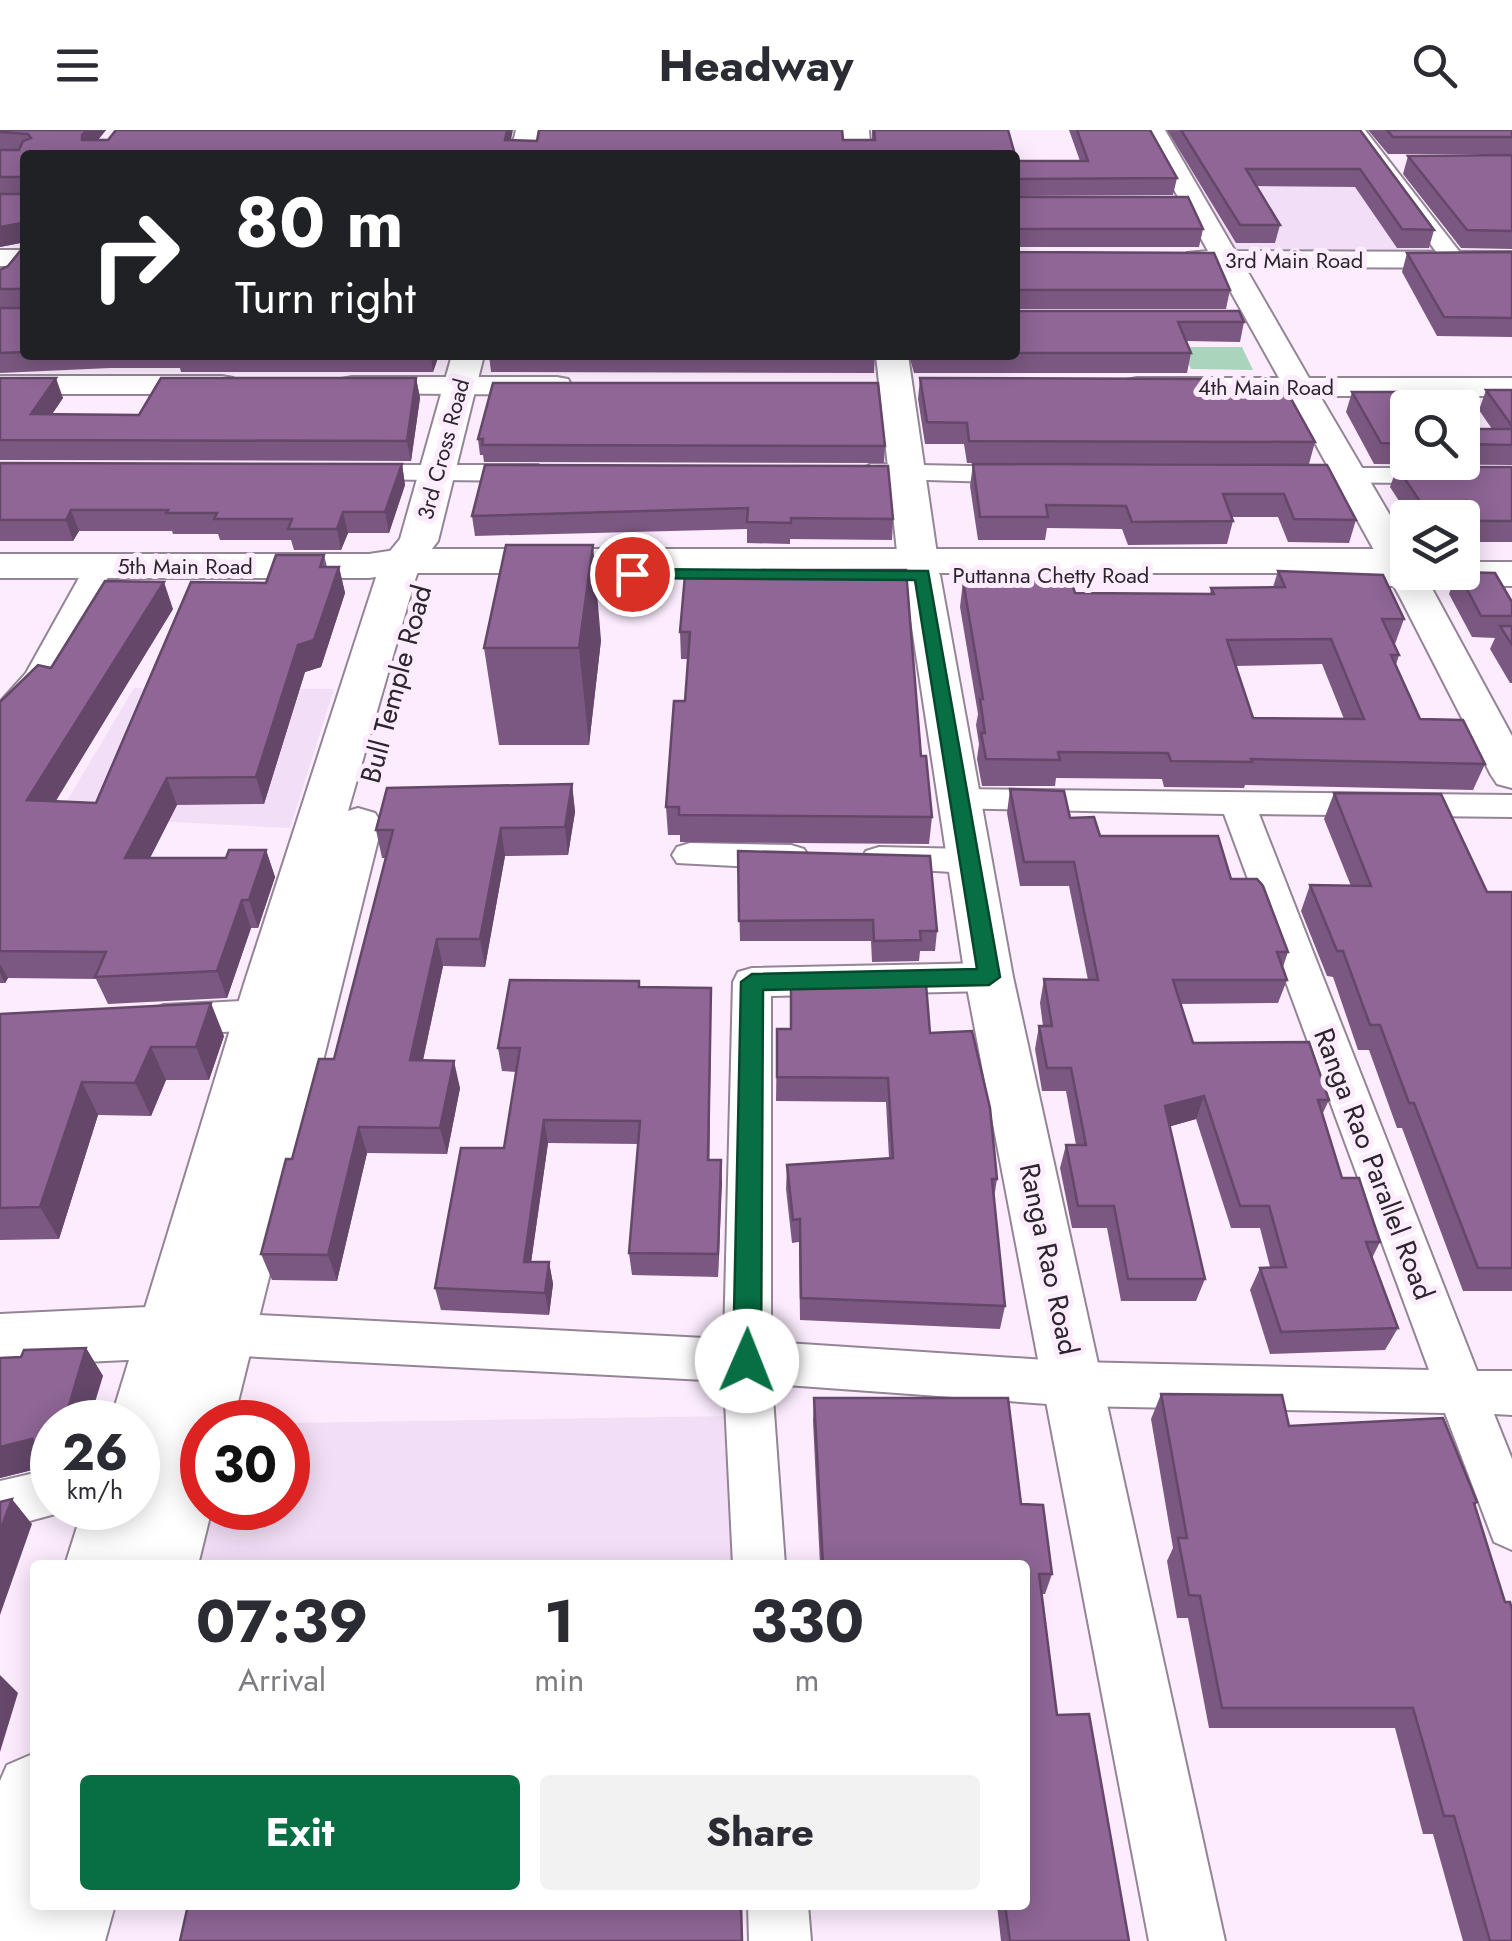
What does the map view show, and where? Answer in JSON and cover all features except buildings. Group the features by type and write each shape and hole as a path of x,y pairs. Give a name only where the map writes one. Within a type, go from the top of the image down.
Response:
{"main road":[{"name":"3rd Cross Road","path":"407,563 464,370"},
{"path":"887,376 920,568"},
{"path":"1480,561 1512,561"},
{"name":"Puttanna Chetty Road","path":"407,563 920,568 1390,565"},
{"name":"5th Main Road","path":"0,566 407,563"},
{"name":"Bull Temple Road","path":"163,1560 196,1333 262,1015 407,563"},
{"name":"Bull Temple Road","path":"160,1400 196,1333 407,563"},
{"name":"Puttanna Chetty Road","path":"1480,571 1512,574"},
{"path":"103,1560 112,1530"},
{"path":"47,1910 63,1941"}],"street":[{"path":"1153,130 1185,205 1223,260 1250,320 1298,387 1390,544"},
{"path":"1355,130 1390,164 1454,260"},
{"path":"0,281 17,256"},
{"name":"3rd Main Road","path":"1166,260 1512,260"},
{"path":"320,386 464,370 578,386"},
{"path":"887,376 933,386"},
{"path":"0,385 260,386"},
{"name":"4th Main Road","path":"1106,387 1512,387"},
{"path":"850,472 1042,476"},
{"path":"316,473 565,473"},
{"path":"1288,476 1512,476"},
{"path":"0,722 40,677 99,566"},
{"name":"Ranga Rao Road","path":"920,568 989,977 1076,1384 1187,1941"},
{"path":"1416,590 1512,775"},
{"path":"958,800 1512,806"},
{"name":"Ranga Rao Parallel Road","path":"1237,803 1512,1525"},
{"path":"690,855 969,861"},
{"path":"758,1560 747,1361 752,982 989,977"},
{"path":"130,1022 262,1015"},
{"path":"0,1340 196,1333 747,1361 1076,1384 1512,1393"},
{"path":"0,1506 30,1498"},
{"path":"778,1910 780,1941"}],"shaded area":[{"path":"1168,130 1347,130 1439,251 1231,251"},
{"path":"134,688 334,689 290,828 58,816"},
{"path":"733,1416 738,1560 201,1560 208,1530 310,1530 310,1423"}],"green space":[{"path":"1181,347 1242,347 1253,370 1191,369"}],"route":[{"path":"632,574 922,575 989,977 752,982 747,1361"}]}
